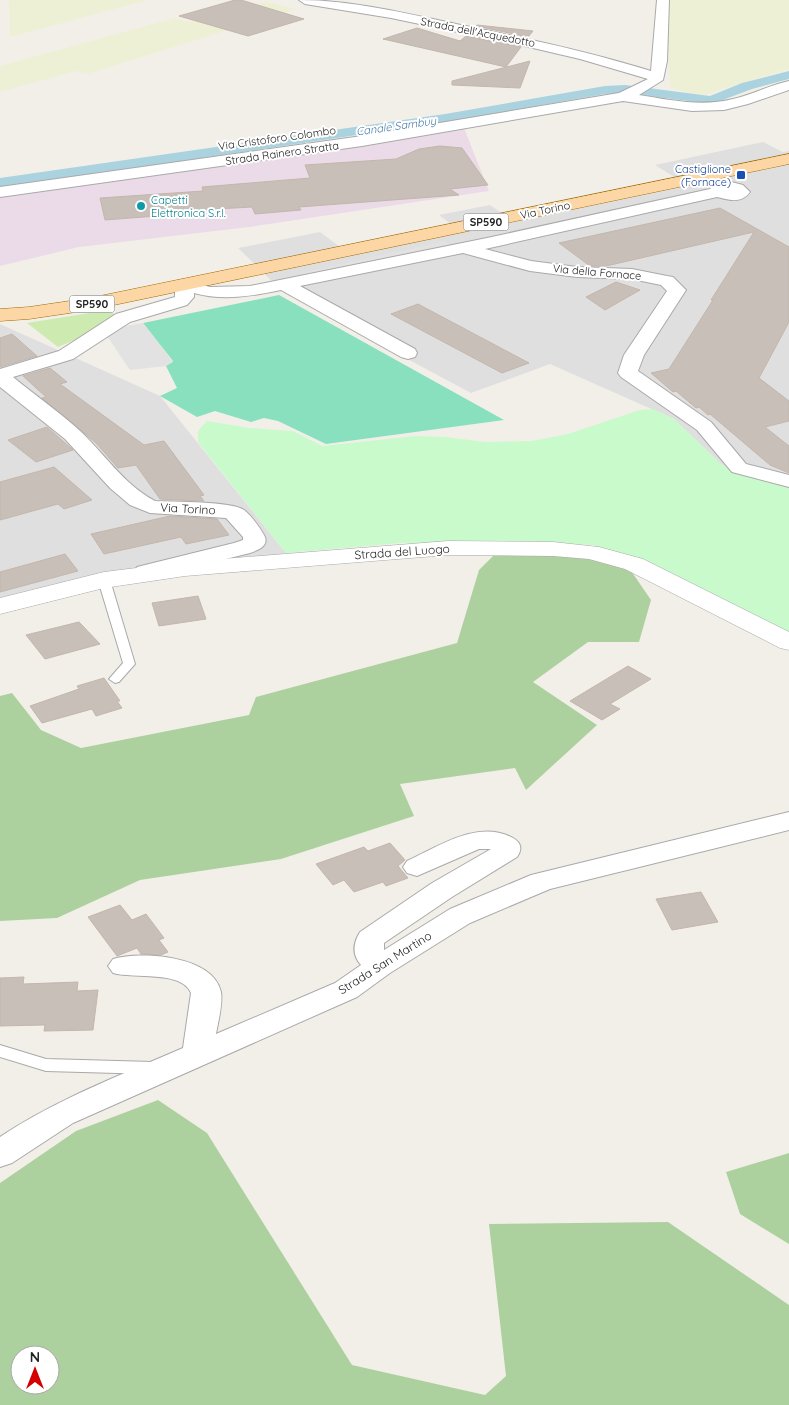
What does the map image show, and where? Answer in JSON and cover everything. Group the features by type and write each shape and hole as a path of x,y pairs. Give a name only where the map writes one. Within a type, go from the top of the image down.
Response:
{"main road":[{"name":"Via Torino","path":"0,314 63,309 184,286 789,159"}],"street":[{"name":"Strada dell'Acquedotto","path":"305,0 384,13 552,47 654,76"},
{"path":"624,81 654,76 663,0"},
{"name":"Strada Rainero Stratta","path":"0,192 354,142 623,97 641,90 654,76"},
{"name":"Strada Rainero Stratta","path":"623,97 682,106 715,107 740,102 789,85"},
{"path":"377,123 501,104 599,86"},
{"path":"0,177 50,171"},
{"name":"Via della Fornace","path":"184,286 210,292 250,291 717,192"},
{"name":"Via della Fornace","path":"460,247 530,266 577,272 632,274 667,281 677,290 634,355 628,373 704,426 740,468 789,481"},
{"path":"284,284 408,353"},
{"name":"Via Torino","path":"0,376 66,355 122,318 181,301 185,296 184,286"},
{"name":"Via Torino","path":"0,376 73,436 114,482 140,503 150,507 230,512 237,515 254,537 254,544 242,548 135,575"},
{"name":"Strada del Luogo","path":"0,606 104,580 185,569 448,548 554,549 590,552 634,564 789,642"},
{"name":"Strada San Martino","path":"0,1154 62,1114 346,990 380,966 460,916 541,882 789,821"},
{"path":"380,966 369,956 370,939 442,890 507,851 507,846 494,838 474,841 417,867"},
{"path":"123,966 165,967 196,975 205,985 206,993 198,1055"}],"lane":[{"path":"104,580 129,664 115,679"},
{"path":"0,1051 46,1065 166,1069"}],"shaded area":[{"path":"464,128 489,191 249,227 79,247 0,266 0,190"},
{"path":"763,142 783,152 789,151 789,486 773,484 743,475 721,464 674,419 550,364 471,393 284,293 238,248 320,232 340,247 451,224 439,215 490,205 503,214 676,178 655,165"},
{"path":"445,241 450,244 303,275 301,273"},
{"path":"143,323 173,362 166,366 130,370 103,330"},
{"path":"0,324 160,396 286,553 252,563 135,575 0,606"}],"green space":[{"path":"9,0 148,0 10,37"},
{"path":"668,0 789,0 789,69 700,96 670,87 666,7"},
{"path":"266,2 296,9 87,74 76,71 0,92 0,66 175,18 188,22 206,20"},
{"path":"279,295 504,420 326,444 278,421 264,418 251,422 215,411 197,417 160,396 177,388 166,366 173,361 143,323"},
{"path":"108,310 116,315 84,336 58,347 27,323"},
{"path":"653,409 674,419 721,464 743,475 773,484 789,486 789,636 640,560 593,545 511,541 401,543 286,553 198,442 198,431 207,421 249,428 293,431 322,446 416,436 445,437 485,442 532,441 568,434 640,410"},
{"path":"553,553 627,565 651,600 639,642 588,642 533,682 597,725 526,790 515,768 400,784 414,816 281,859 140,880 57,918 0,921 0,696 12,693 41,730 81,748 249,715 256,697 457,643 479,570 494,555"},
{"path":"158,1100 207,1133 352,1365 485,1395 506,1376 489,1224 668,1222 789,1305 789,1405 0,1405 0,1183 76,1131"},
{"path":"789,1153 789,1244 740,1214 726,1172"}],"building":[{"path":"241,0 304,19 248,36 179,16"},
{"path":"477,25 533,31 528,37"},
{"path":"417,28 460,41 466,36 521,47 506,67 383,39"},
{"path":"530,61 520,88 452,85 452,81"},
{"path":"440,146 462,148 488,185 450,189 459,195 299,207 301,210 255,214 252,207 181,211 182,214 105,220 100,198 203,191 202,187 310,178 305,165 396,159 419,149"},
{"path":"720,208 789,247 789,322 759,378 789,401 789,421 765,427 789,446 789,473 770,465 710,414 708,415 699,407 696,408 651,373 669,369 754,232 606,266 590,266 559,243"},
{"path":"616,282 640,290 605,310 586,297"},
{"path":"418,304 529,363 502,373 391,314"},
{"path":"12,334 37,356 0,367 0,338"},
{"path":"50,368 67,382 60,384 144,445 164,441 204,495 200,496 204,501 160,499 136,465 118,468 96,443 42,398 46,397 23,376"},
{"path":"47,427 73,450 36,462 8,440"},
{"path":"54,467 92,500 64,509 58,504 0,520 0,482"},
{"path":"170,516 217,519 229,535 186,544 181,537 104,554 91,534"},
{"path":"65,554 78,571 0,592 0,572"},
{"path":"198,596 206,619 159,626 152,603"},
{"path":"79,622 100,644 45,659 26,635"},
{"path":"628,666 651,679 610,704 620,709 602,720 570,701"},
{"path":"104,678 120,701 117,701 122,708 96,716 92,709 42,723 30,706 79,689 77,686"},
{"path":"390,843 405,860 398,866 408,878 386,886 383,882 354,892 344,880 333,885 316,864 364,847 368,851"},
{"path":"701,892 718,922 672,930 656,899"},
{"path":"120,905 132,920 146,914 164,938 159,940 168,952 161,955 141,954 137,948 117,956 88,917"},
{"path":"24,977 23,984 78,982 77,991 98,990 93,1030 44,1031 45,1025 0,1026 0,978"}],"waterway":[{"name":"Canale Sambuy","path":"0,183 445,118 605,90 625,89 712,100 747,86 789,75"}],"place":[{"name":"Castiglione (Fornace)","path":"741,175"},
{"name":"Capetti Elettronica S.r.l.","path":"141,206"}]}
